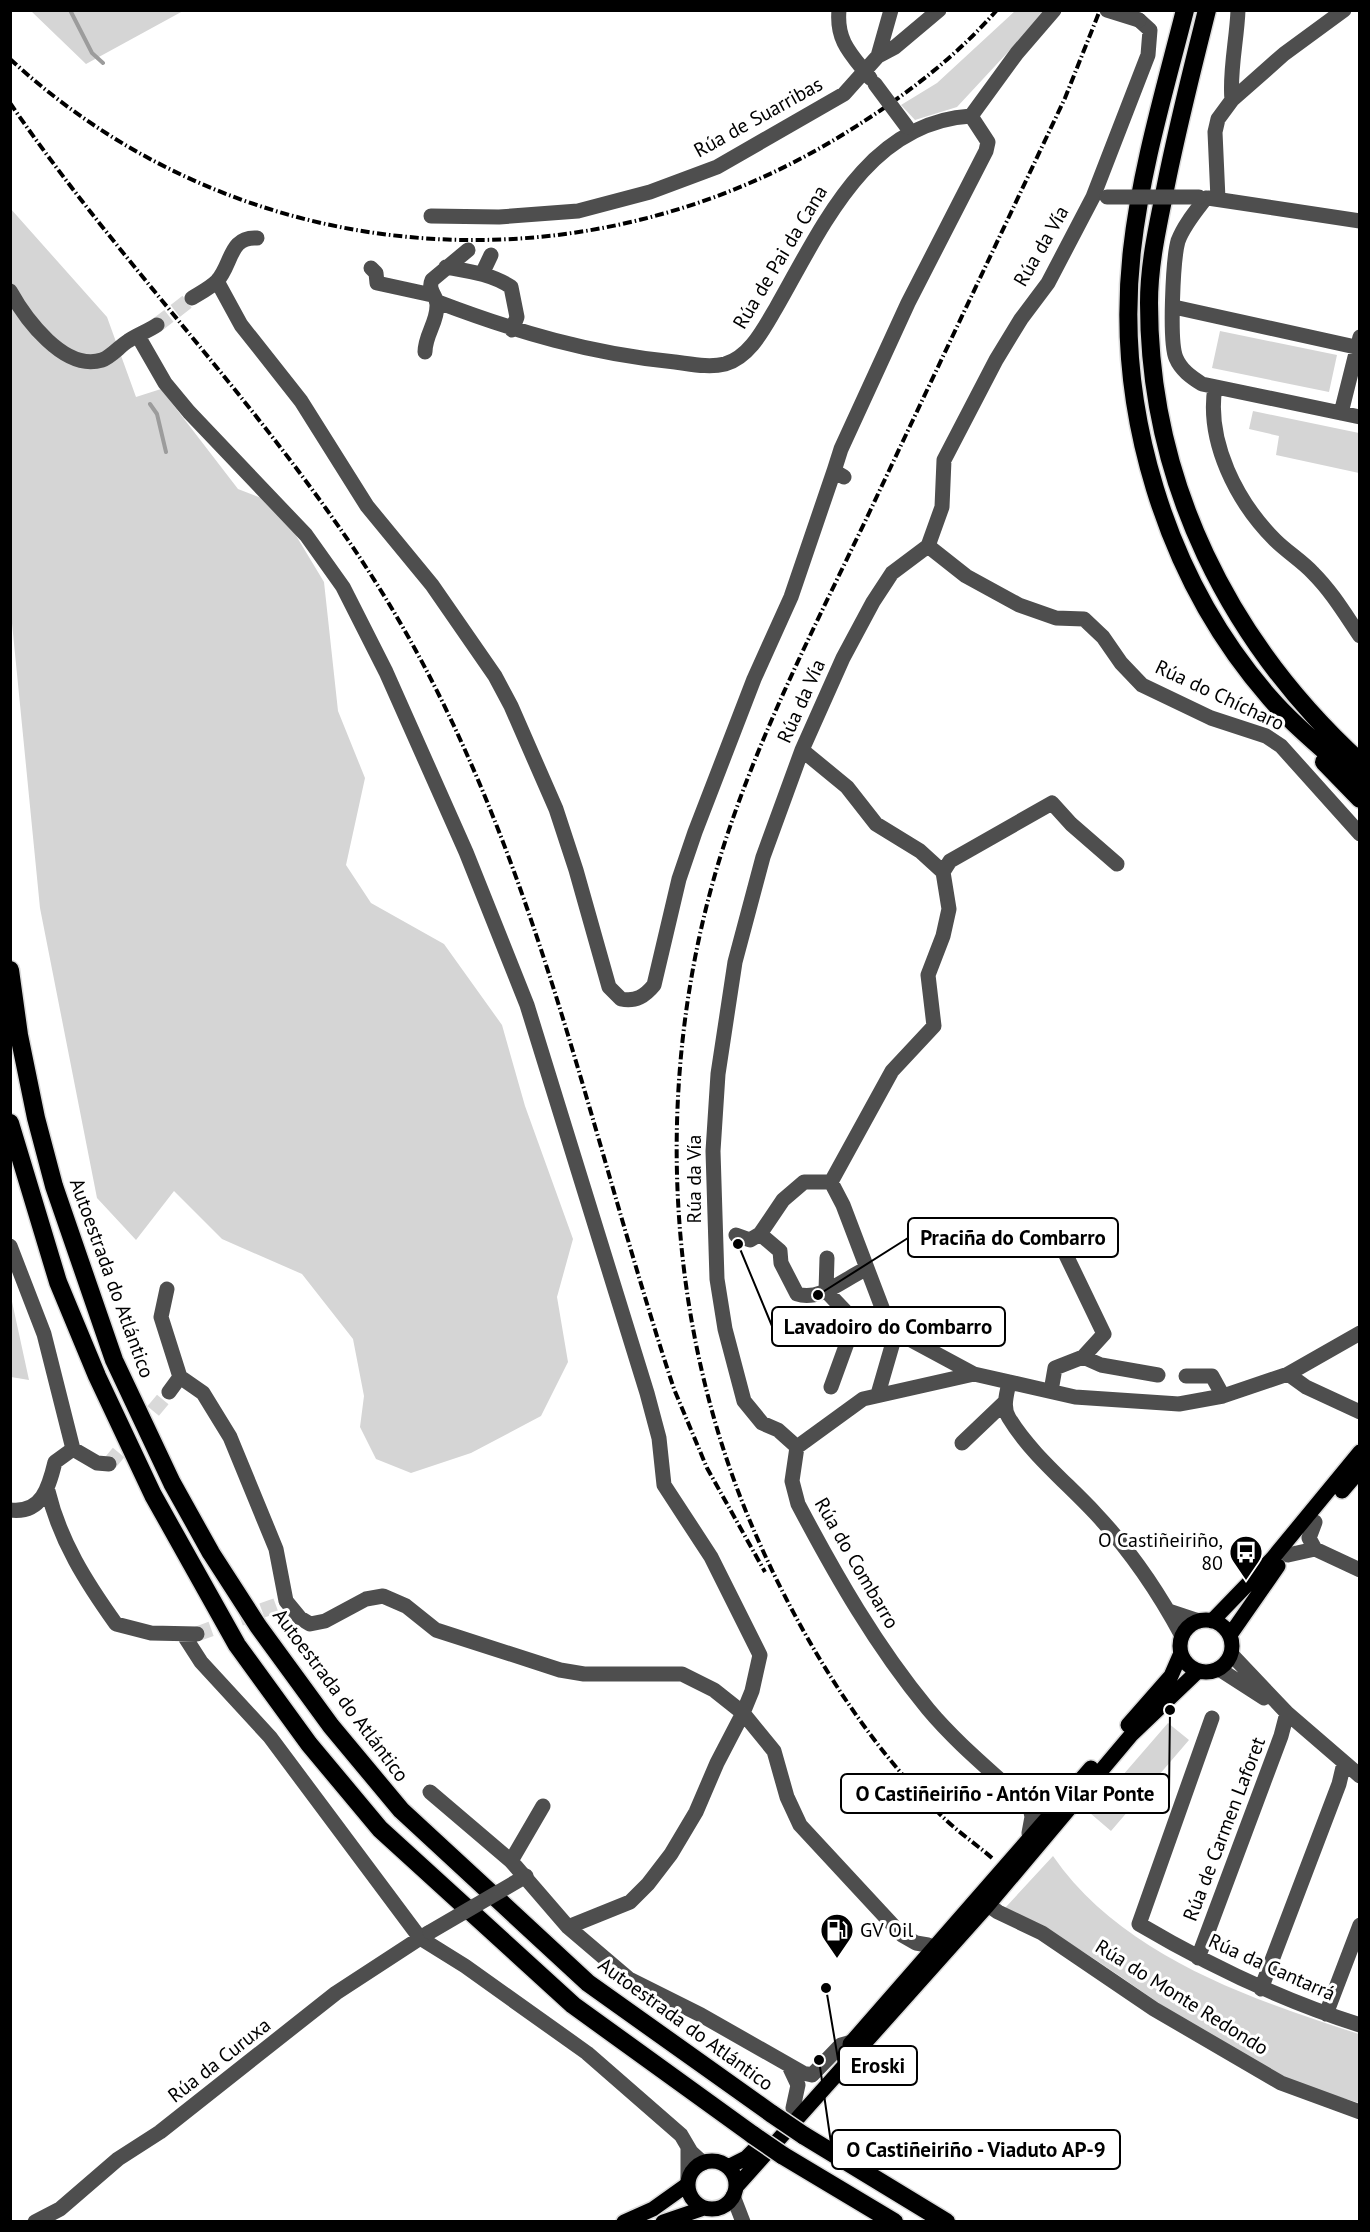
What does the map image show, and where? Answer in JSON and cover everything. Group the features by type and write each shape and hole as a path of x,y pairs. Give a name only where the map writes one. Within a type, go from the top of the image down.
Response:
{"highway":[{"path":"1185,10 1156,118 1132,249 1128,302 1130,359 1136,411 1150,472 1172,537 1189,575 1221,633 1270,698 1340,782 1359,799"},
{"path":"1207,10 1177,123 1153,251 1149,302 1152,358 1171,470 1193,531 1239,620 1287,684 1359,762"},
{"path":"1270,698 1359,782"},
{"path":"1308,707 1359,748"},
{"name":"Autoestrada do Atlántico","path":"10,970 19,1035 36,1118 54,1185 114,1360 172,1483 211,1553 258,1626 338,1734 401,1810 588,1983 803,2135 946,2222"},
{"path":"10,1123 58,1282 97,1376 153,1496 237,1645 309,1744 380,1829 573,2005 753,2135 894,2222"},
{"path":"786,2157 873,2222"}],"main road":[{"path":"728,2167 746,2158 794,2102 852,2042 1165,1683 1177,1666 1181,1653 1182,1636 1192,1624 1205,1621 1272,1559 1359,1452"},
{"path":"1230,1635 1254,1597 1355,1475 1359,1463"},
{"path":"663,2222 704,2208 721,2207 988,1905 1132,1734 1198,1671 1219,1669 1231,1654 1230,1635 1226,1628 1205,1621"},
{"path":"1181,1653 1185,1661 1198,1671"},
{"path":"624,2222 653,2209 688,2182 691,2173 703,2163 716,2162 728,2167 732,2173 734,2192"},
{"path":"688,2182 694,2201 704,2208"}],"street":[{"path":"839,10 837,24 843,43 852,58 865,71 909,129"},
{"name":"Rúa de Suarribas","path":"878,56 891,10"},
{"name":"Rúa de Suarribas","path":"431,216 509,217 578,211 650,192 717,167 843,94 878,56 895,47 939,10"},
{"path":"217,281 241,325 301,400 367,506 432,585 495,676 511,706 556,809 609,987 621,999 637,998 646,994 654,985 679,879 695,832 754,679 791,597 908,303 986,151 988,142 971,116 1017,53 1054,10"},
{"name":"Rúa da Vía","path":"797,1447 753,1414 744,1401 717,1279 713,1151 718,1074 735,962 763,856 802,750 843,658 873,602 892,573 928,546 930,517 942,507 944,460 996,360 1021,319 1048,283 1100,197 1148,55 1150,30 1139,20 1107,10"},
{"path":"1232,100 1230,86 1238,10"},
{"path":"1344,10 1284,54 1232,100 1218,119 1207,198 1179,240 1171,330 1174,354 1184,370 1208,386 1359,417"},
{"name":"Rúa de Pai da Cana","path":"372,268 376,273 377,283 435,298 512,330 646,360 705,365 733,361 752,345 762,331 838,198 853,180 909,129 953,117 971,116"},
{"path":"1100,197 1207,198 1359,221"},
{"path":"192,298 217,281 236,245 246,238 257,238"},
{"path":"425,352 425,340 436,314 432,280 468,250"},
{"path":"482,274 491,255"},
{"path":"446,267 502,280 511,287 517,317 512,330"},
{"path":"10,291 23,314 62,352 78,359 102,360 157,325"},
{"path":"1174,307 1358,344 1341,413"},
{"path":"134,338 183,405 306,535 343,587 386,672 466,852 530,1014 647,1393 659,1438 664,1485 711,1557 760,1655 752,1691 696,1812 648,1884 630,1902 568,1927"},
{"path":"1208,386 1223,456 1238,491 1267,531 1328,589 1359,636"},
{"name":"Rúa do Chícharo","path":"928,546 966,576 1019,605 1056,618 1084,619 1103,637 1121,663 1142,685 1211,718 1266,736 1281,746 1359,834"},
{"path":"802,750 847,786 876,824 920,851 943,872 949,909 943,936 928,975 934,1026 892,1071 831,1182"},
{"path":"943,872 950,861 1052,803 1071,824 1118,864"},
{"path":"736,1235 750,1240 760,1234 783,1200 804,1182 831,1182"},
{"path":"831,1182 843,1205 866,1269 893,1329 878,1394"},
{"path":"760,1234 776,1245 780,1251 781,1263 797,1294 807,1297 826,1291 866,1269"},
{"path":"10,1246 44,1334 73,1449 97,1463 109,1464"},
{"path":"1051,1392 1055,1368 1083,1357 1104,1334 1065,1253"},
{"path":"827,1258 826,1291 845,1311 847,1343 831,1387"},
{"path":"167,1289 161,1317 180,1377 203,1393 230,1437 276,1549 283,1602 300,1618 310,1624 325,1621 366,1599 383,1596 406,1606 436,1630 560,1670 584,1674 682,1674 714,1690 743,1713 774,1751 787,1797 800,1825 902,1935 916,1960"},
{"path":"820,1332 893,1329 974,1374 1075,1397 1179,1404 1223,1396 1287,1374 1359,1333"},
{"path":"1083,1357 1101,1365 1158,1375"},
{"path":"797,1447 863,1399 974,1374"},
{"path":"1287,1374 1306,1387 1359,1412"},
{"path":"1186,1376 1212,1376 1223,1396"},
{"path":"168,1392 180,1377"},
{"path":"1009,1382 1005,1402 1007,1416 1022,1436 1097,1515 1169,1611 1182,1636"},
{"path":"962,1443 1005,1402"},
{"name":"Rúa do Combarro","path":"797,1447 792,1481 798,1504 872,1635 929,1710 971,1754 1030,1807"},
{"path":"73,1449 55,1462 48,1491 53,1513 76,1567 116,1624 151,1633 190,1634 201,1662 270,1737 425,1935 587,2053 681,2135 688,2147 703,2163"},
{"path":"10,1510 22,1511 48,1491"},
{"path":"1315,1522 1309,1538 1315,1549 1359,1570"},
{"path":"1288,1555 1315,1549"},
{"path":"1169,1611 1205,1621"},
{"path":"1231,1654 1287,1713 1359,1776"},
{"path":"1219,1669 1287,1713"},
{"name":"Rúa de Carmen Laforet","path":"1198,1958 1281,1736 1287,1713"},
{"name":"Rúa da Cantarrá","path":"1212,1718 1139,1924 1198,1958 1260,1989 1359,2025"},
{"path":"1260,1989 1339,1784 1344,1763"},
{"path":"430,1792 512,1861 568,1927 629,1979 701,2015 790,2068 812,2075"},
{"path":"1029,1833 1032,1817 1030,1807 1039,1809 1051,1804"},
{"path":"512,1861 543,1806"},
{"name":"Rúa da Curuxa","path":"35,2222 60,2209 118,2159 160,2132 336,1993 425,1935 526,1876"},
{"name":"Rúa do Monte Redondo","path":"988,1905 1037,1930 1154,2009 1281,2083 1359,2112"},
{"path":"1326,2014 1359,1924"},
{"path":"902,1935 916,1943 928,1945"},
{"path":"794,2102 812,2075 841,2045 852,2042"},
{"path":"790,2068 796,2077 794,2102"},
{"path":"688,2147 688,2182"},
{"path":"734,2192 742,2222"},
{"path":"721,2207 732,2211 742,2222"}],"shaded area":[{"path":"31,11 183,11 86,64"},
{"path":"1015,11 1046,11 957,107 915,120 901,105 937,83"},
{"path":"10,208 107,317 136,397 161,389 238,489 277,504 324,582 338,711 365,778 346,865 371,903 444,944 502,1025 525,1106 573,1239 557,1297 568,1362 541,1416 471,1453 411,1473 376,1459 360,1427 364,1396 353,1339 302,1274 222,1239 174,1191 136,1240 97,1198 40,908 11,613"},
{"path":"1220,331 1337,355 1329,392 1212,368"},
{"path":"1253,411 1359,433 1359,473 1276,455 1279,436 1249,429"},
{"path":"11,1297 29,1380 11,1377"},
{"path":"1168,1723 1189,1740 1111,1831 1090,1813"},
{"path":"1053,1856 1081,1891 1114,1921 1151,1947 1232,1988 1359,2034 1359,2103 1294,2084 1249,2061 1213,2040 1077,1948 1005,1908"}],"waterway":[{"path":"70,10 92,53 103,63"},
{"path":"150,404 157,414 166,452"}],"tunnel":[{"path":"157,325 192,298"},
{"path":"109,1464 169,1392"},
{"path":"197,1634 280,1604"}],"railway":[{"path":"10,59 101,130 201,184 306,219 416,238 527,238 637,221 744,185 847,132 888,105 945,61 997,10"},
{"path":"992,1858 947,1821 916,1789 858,1717 831,1678 807,1637 747,1514 718,1430 696,1345 683,1257 677,1169 679,1081 689,993 707,906 732,821 762,742 1065,98 1100,10"},
{"path":"10,103 59,171 217,367 319,499 367,568 410,640 455,729 494,820 529,913 560,1008 674,1389 707,1468 765,1572"}],"place":[{"name":"Lavadoiro do Combarro","path":"738,1244"},
{"name":"Praciña do Combarro","path":"818,1295"},
{"name":"O Castiñeiriño, 80","path":"1246,1581"},
{"name":"O Castiñeiriño - Antón Vilar Ponte","path":"1170,1710"},
{"name":"GV Oil","path":"837,1959"},
{"name":"Eroski","path":"826,1988"},
{"name":"O Castiñeiriño - Viaduto AP-9","path":"819,2060"}]}
